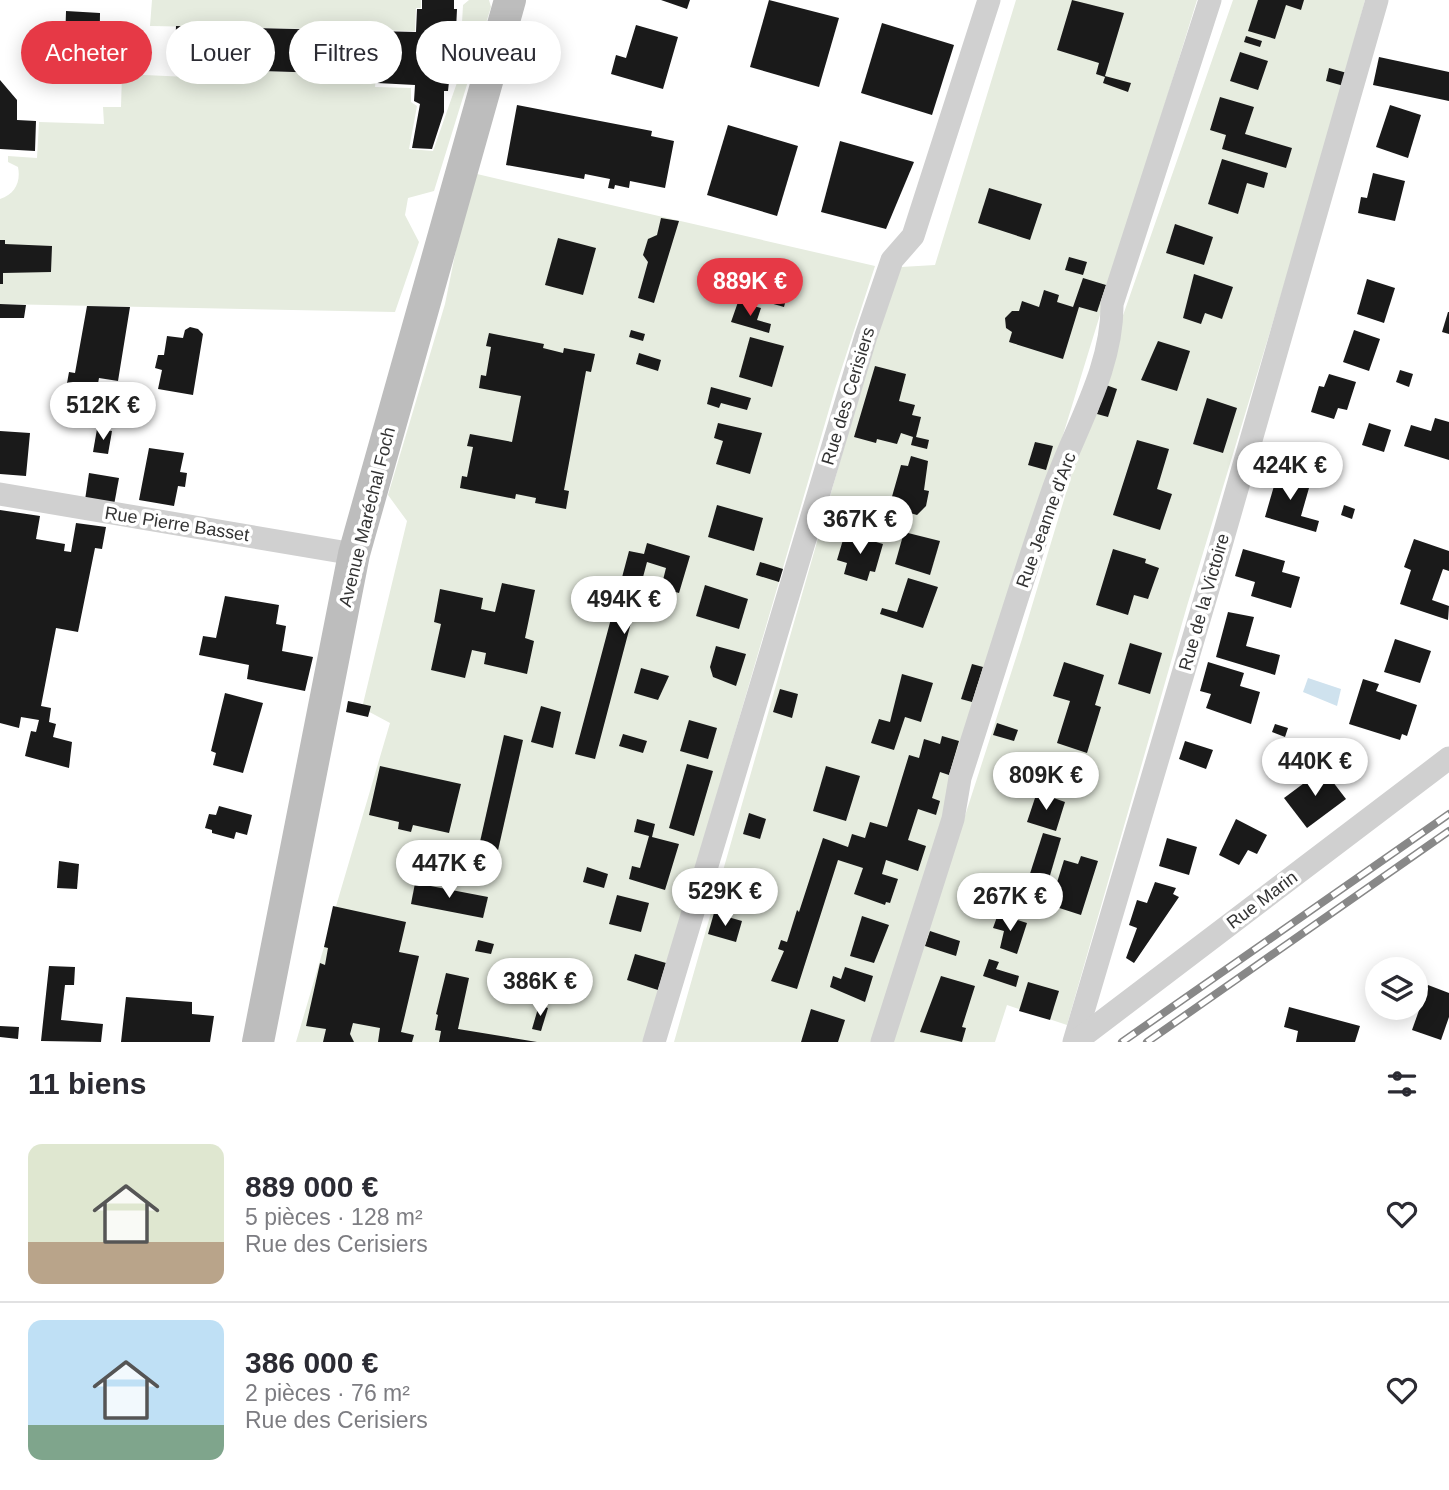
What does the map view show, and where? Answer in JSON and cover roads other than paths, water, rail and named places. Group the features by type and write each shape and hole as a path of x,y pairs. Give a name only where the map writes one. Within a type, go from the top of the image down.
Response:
{"main road":[{"name":"Avenue Maréchal Foch","path":"258,1042 354,554 510,0"}],"street":[{"name":"Rue des Cerisiers","path":"654,1042 866,336 892,260 912,236 989,0"},
{"name":"Rue Jeanne d'Arc","path":"882,1042 953,819 960,778 1054,488 1075,441 1112,330 1112,304 1210,0"},
{"name":"Rue de la Victoire","path":"1074,1042 1216,565 1377,0"},
{"name":"Rue Pierre Basset","path":"0,494 354,554"},
{"name":"Rue Marin","path":"1074,1042 1449,758"}],"water":[{"path":"1308,678 1341,689 1337,706 1303,692"}],"railway":[{"path":"1122,1042 1449,814"},
{"path":"1147,1042 1449,831"}]}
